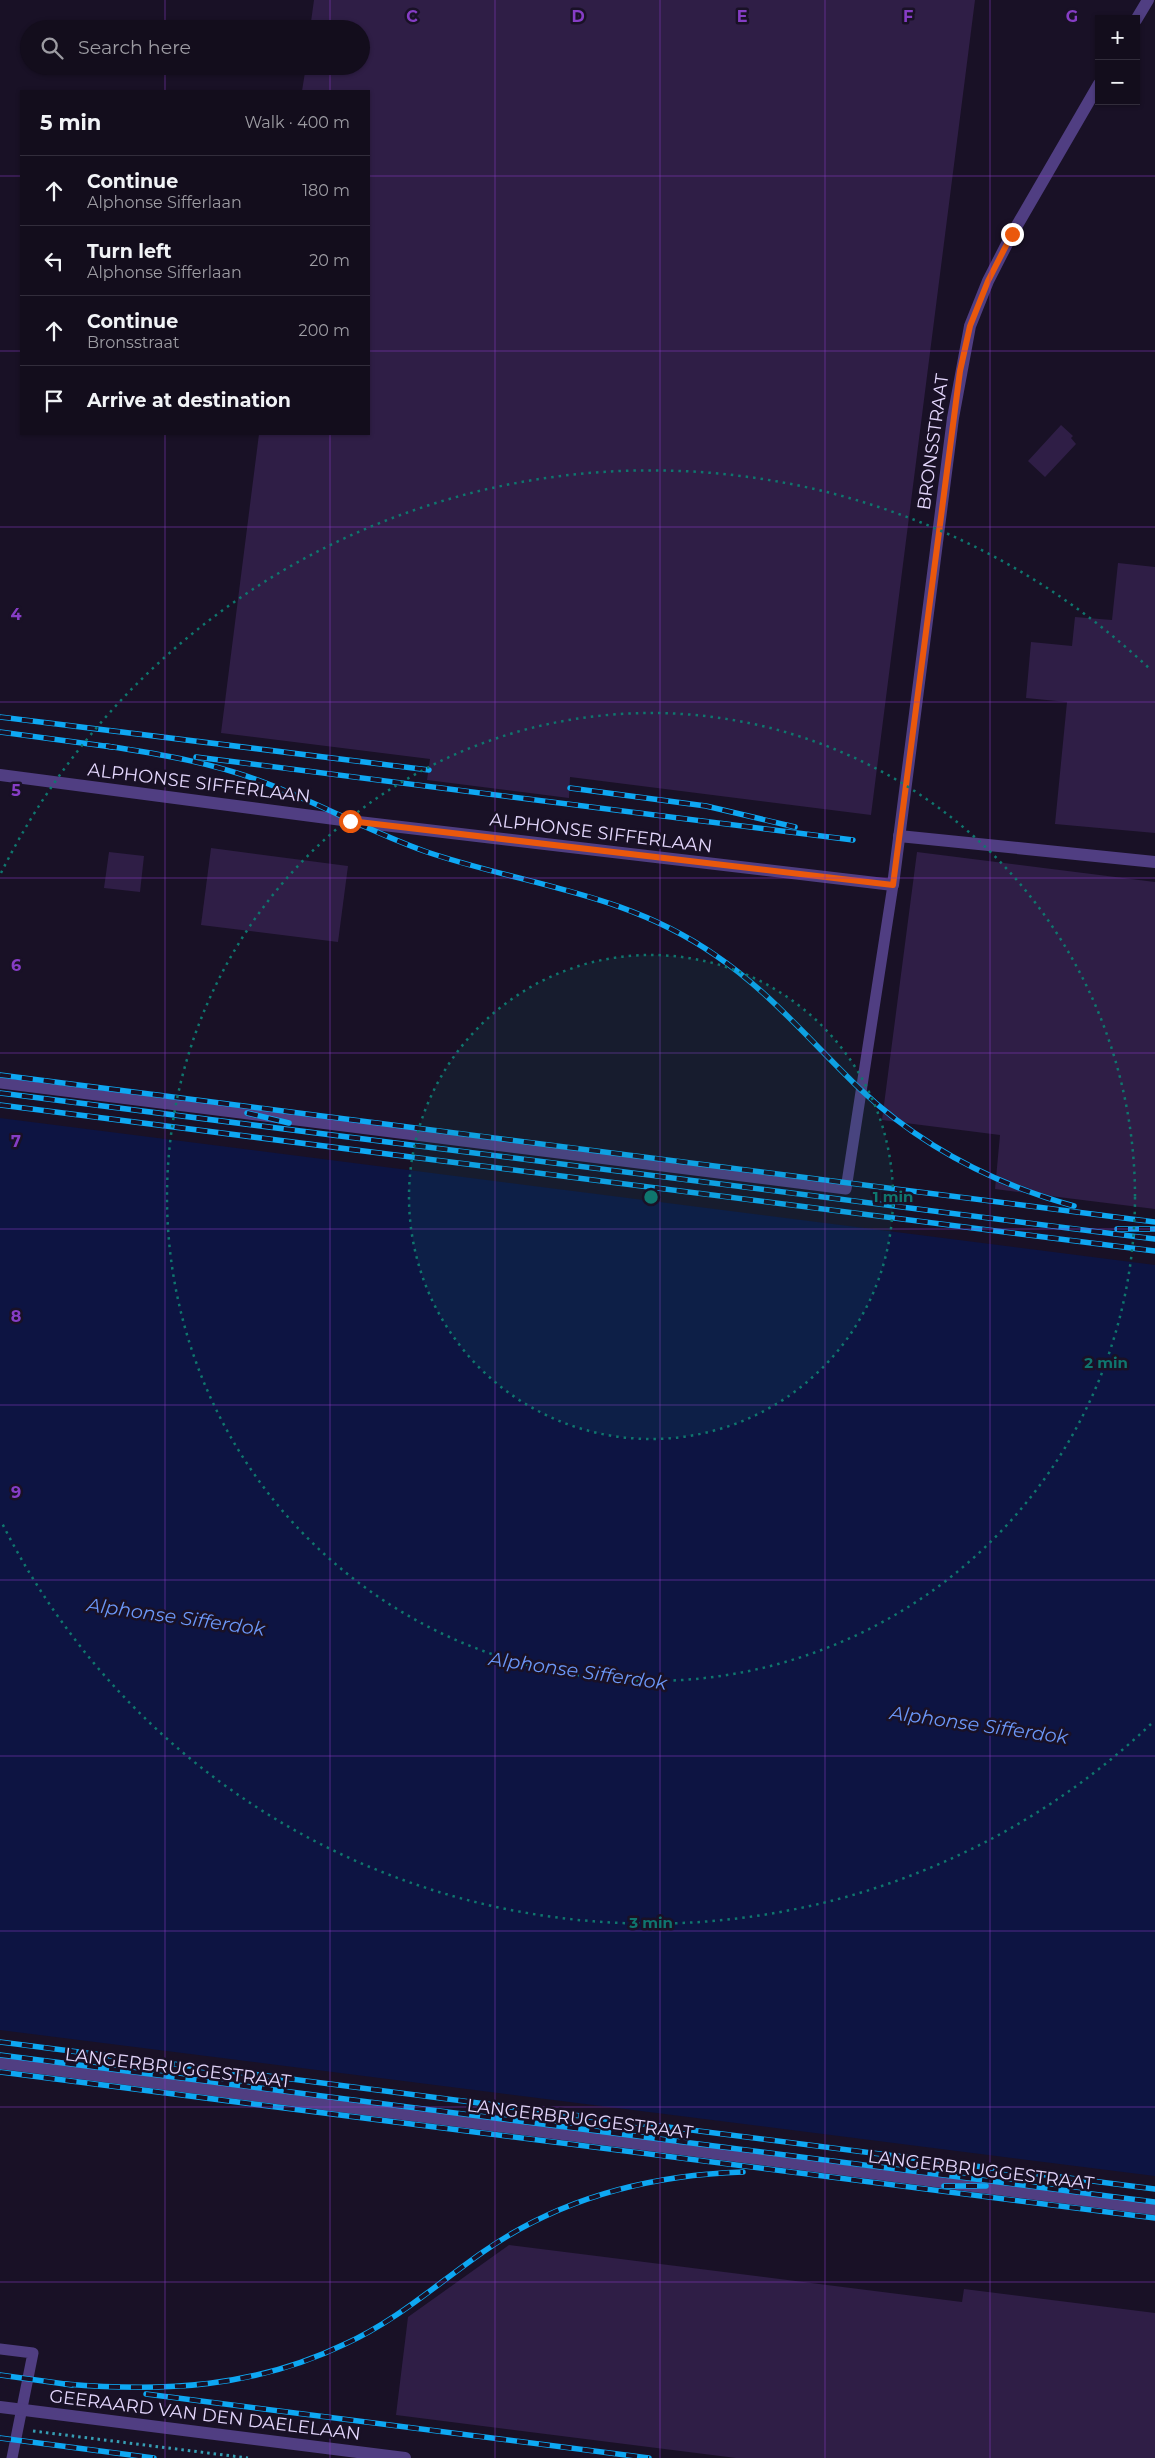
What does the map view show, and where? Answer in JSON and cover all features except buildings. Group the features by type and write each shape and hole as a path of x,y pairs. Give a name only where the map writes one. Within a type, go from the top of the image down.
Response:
{"street":[{"path":"1139,15 1148,0"},
{"name":"BRONSSTRAAT","path":"899,836 952,418 970,326 988,281 1012,234 1095,91"},
{"name":"ALPHONSE SIFFERLAAN","path":"0,775 360,822 893,885"},
{"path":"893,885 899,836 1155,862"},
{"name":"LANGERBRUGGESTRAAT","path":"0,2063 1155,2209"},
{"name":"GEERAARD VAN DEN DAELELAAN","path":"0,2407 405,2458"}],"lane":[{"path":"0,1083 846,1189 893,885"},
{"path":"0,2349 33,2353 20,2409 12,2458"}],"path":[{"path":"17,2429 248,2458"}],"water":[{"name":"Alphonse Sifferdok","path":"0,1118 1155,1265 1155,2176 0,2030"}],"railway":[{"path":"0,717 429,770"},
{"path":"0,732 112,747"},
{"path":"106,746 169,756 231,771 271,785 427,852 575,893 646,917 681,934 735,969 790,1019 860,1089 883,1109 933,1145 987,1174 1044,1197 1074,1206"},
{"path":"196,757 853,840"},
{"path":"570,788 706,806 795,827"},
{"path":"0,1075 1155,1222"},
{"path":"0,1093 1155,1239"},
{"path":"0,1105 1155,1251"},
{"path":"247,1113 289,1123"},
{"path":"1117,1229 1155,1229"},
{"path":"0,2042 1155,2189"},
{"path":"0,2055 1155,2202"},
{"path":"0,2072 1155,2218"},
{"path":"65,2384 138,2387 208,2384 277,2370 311,2359 364,2335 399,2313 483,2252 512,2233 543,2217 607,2193 640,2184 708,2174 743,2172"},
{"path":"944,2186 986,2186"},
{"path":"0,2375 72,2385"},
{"path":"146,2394 649,2458"},
{"path":"0,2438 154,2458"}],"route":[{"path":"350,821 893,885 952,418 960,371 970,326 988,281 1012,234"}]}
